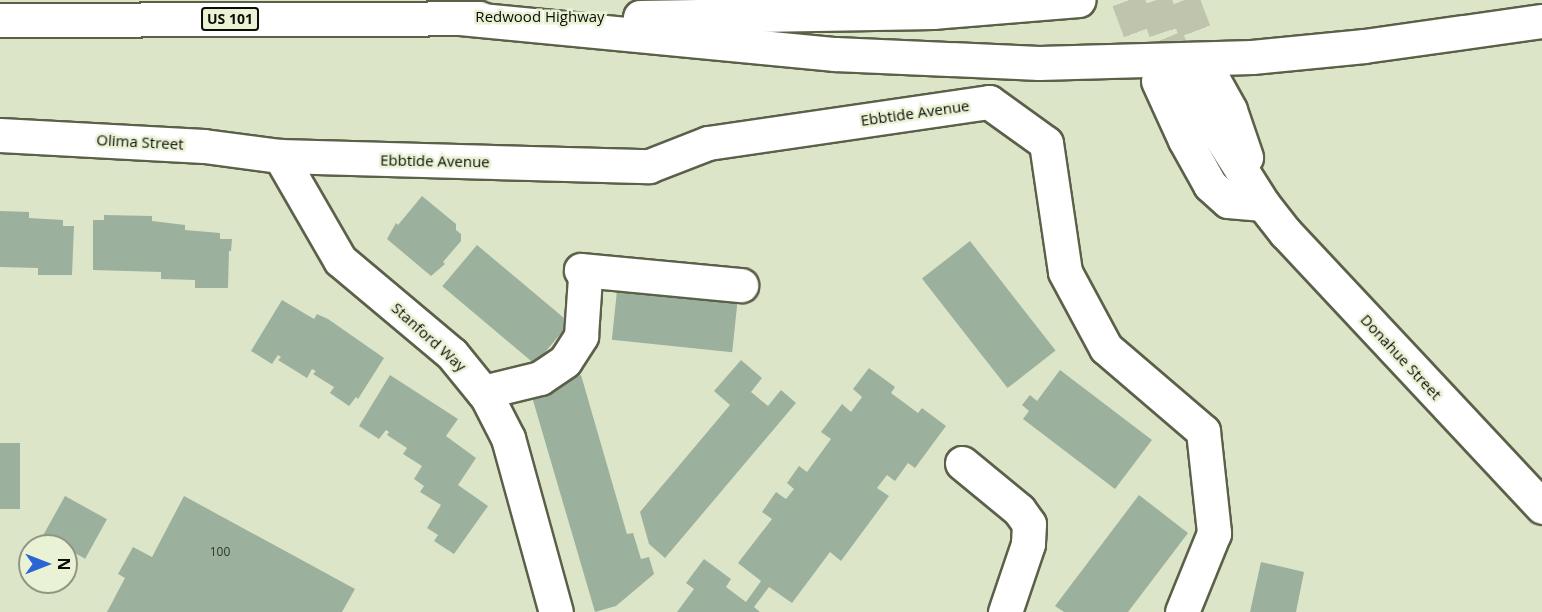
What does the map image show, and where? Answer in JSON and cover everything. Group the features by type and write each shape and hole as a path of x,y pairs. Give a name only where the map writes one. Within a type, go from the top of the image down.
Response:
{"main road":[{"name":"Redwood Highway","path":"0,20 866,14 1001,8 1079,0"},
{"path":"460,18 847,55 1039,63 1272,56 1364,46 1542,21"},
{"name":"Donahue Street","path":"1263,204 1228,201 1210,185 1185,140 1186,81 1230,110 1263,204 1286,233 1542,507"},
{"name":"Ebbtide Avenue","path":"280,156 649,165 708,143 989,102 1046,143 1065,272 1106,348 1203,431 1214,533 1182,612"},
{"name":"Olima Street","path":"0,135 204,146 280,156"},
{"name":"Stanford Way","path":"280,156 340,260 452,354 483,392 508,438 556,612"},
{"path":"483,392 540,378 565,361 581,336 585,277 581,270 741,285"},
{"path":"962,463 1019,510 1029,524 1028,544 1005,612"}],"building":[{"path":"422,196 456,224 456,230 461,234 461,241 443,262 445,264 431,276 387,239 396,223 398,225"},
{"path":"0,211 29,212 29,218 63,220 63,226 74,226 72,275 38,275 38,268 0,267"},
{"path":"104,215 152,216 152,221 185,225 185,230 220,233 220,239 232,239 231,251 229,251 228,288 195,288 195,280 161,279 161,272 93,270 93,220 104,220"},
{"path":"970,241 1056,351 1008,388 922,279"},
{"path":"477,245 570,323 535,364 442,286"},
{"path":"618,281 738,294 732,352 612,340"},
{"path":"282,300 314,319 317,314 328,319 384,358 358,399 356,397 349,406 330,393 334,387 313,374 316,371 312,369 307,378 278,360 281,357 278,355 272,364 251,351"},
{"path":"741,360 762,378 751,392 768,406 781,390 796,403 665,558 649,544 640,512 730,405 714,391"},
{"path":"869,368 895,387 891,393 918,413 922,408 946,426 915,468 908,463 895,481 887,475 877,488 889,496 841,561 830,552 792,603 769,587 754,607 760,612 677,612 694,589 686,583 704,559 731,579 726,587 746,602 761,581 738,563 772,519 762,512 776,492 786,499 794,489 787,483 799,466 807,472 831,439 821,432 842,404 851,412 862,397 853,389"},
{"path":"1060,370 1152,440 1115,489 1023,419 1029,411 1022,405 1030,395 1037,401"},
{"path":"390,375 458,419 446,436 476,458 458,485 488,506 454,554 434,541 438,535 427,528 441,505 420,492 424,486 414,479 422,466 403,454 407,448 387,435 389,432 386,430 379,439 359,426"},
{"path":"581,375 627,534 633,533 641,559 649,557 654,574 616,606 595,612 530,390"},
{"path":"0,443 20,443 20,509 0,509"},
{"path":"1139,495 1188,533 1128,612 1064,612 1055,606"},
{"path":"65,496 107,519 85,559 78,555 78,534 44,534"},
{"path":"184,496 355,589 342,612 107,612 125,578 118,574 133,547 152,557"},
{"path":"1261,562 1304,572 1296,612 1250,612"}],"tunnel":[{"path":"1128,0 1158,81"},
{"path":"1155,0 1185,81"},
{"path":"1183,0 1214,81"}]}
